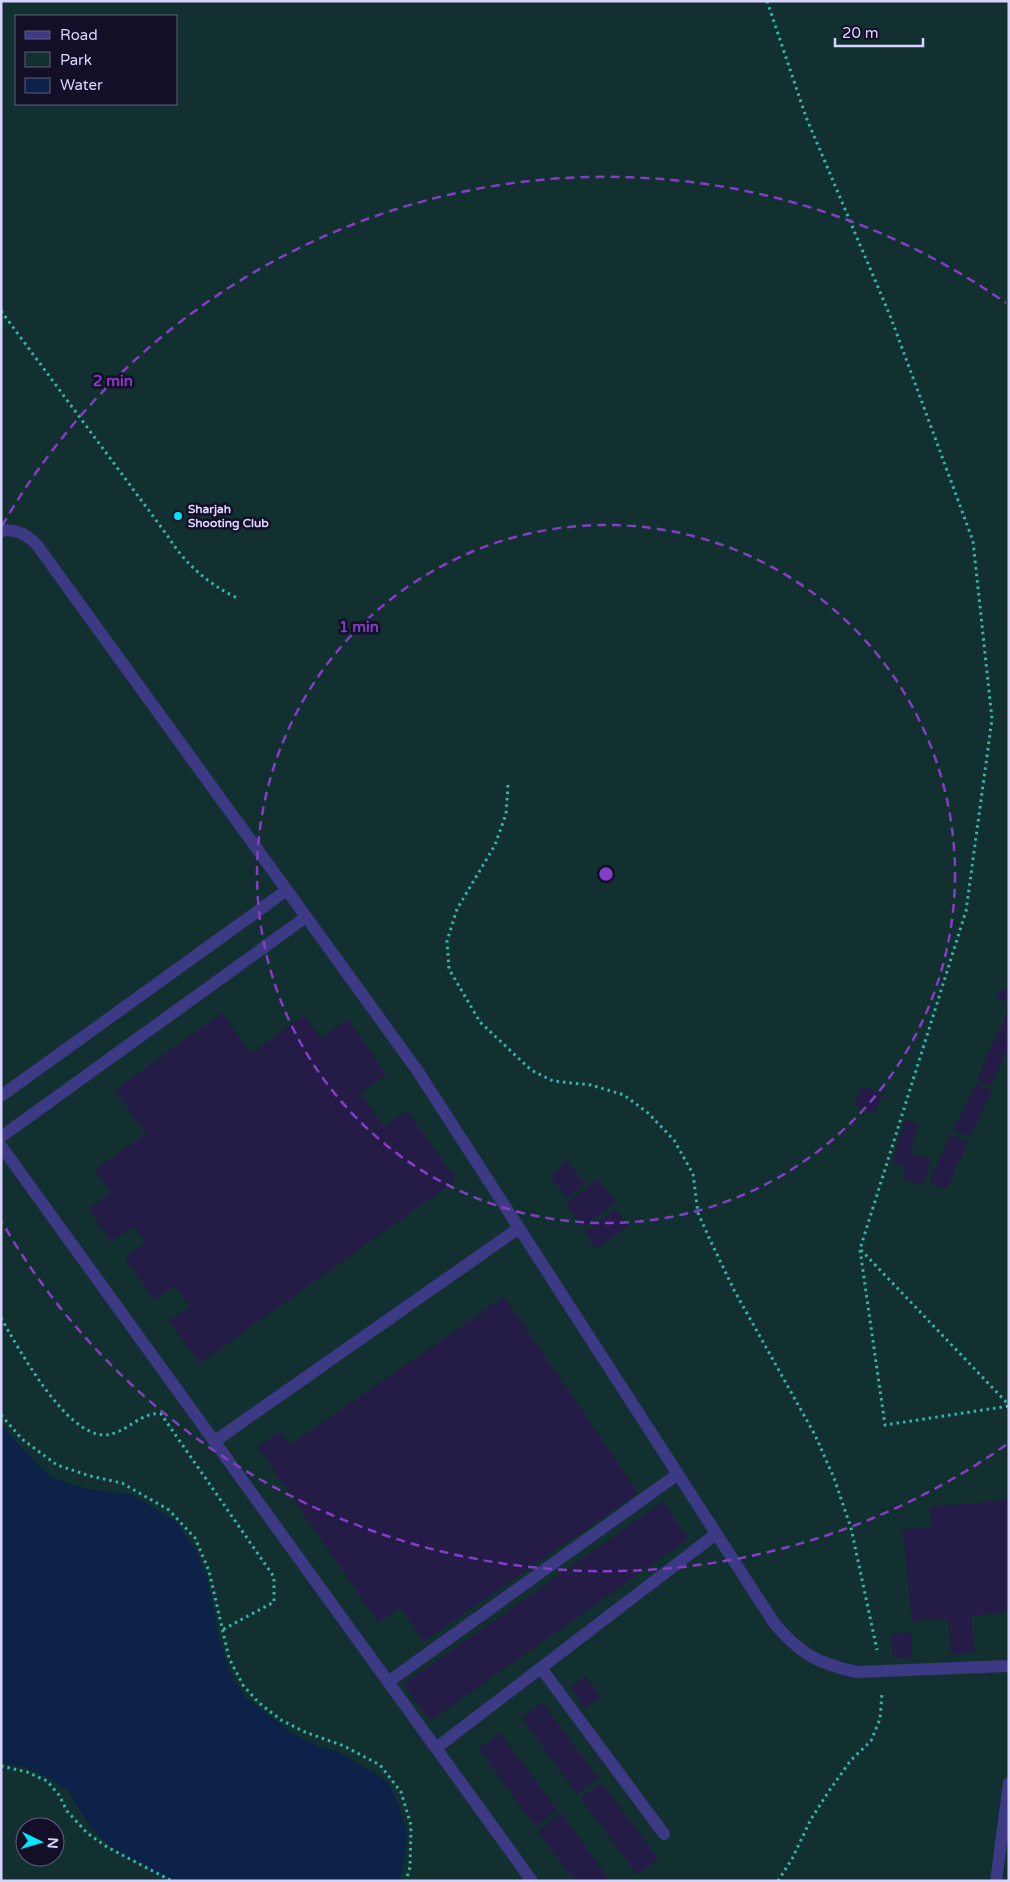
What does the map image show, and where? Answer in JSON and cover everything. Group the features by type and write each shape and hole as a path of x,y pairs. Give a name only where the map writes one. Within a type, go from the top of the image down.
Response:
{"lane":[{"path":"1,531 17,531 28,536 37,545 417,1070 774,1623 790,1642 810,1656 833,1667 857,1672 1009,1666"},
{"path":"1,1096 287,890"},
{"path":"1,1137 306,917"},
{"path":"1,1146 532,1881"},
{"path":"215,1441 519,1228"},
{"path":"388,1682 678,1474"},
{"path":"436,1748 716,1534"},
{"path":"541,1668 664,1834"},
{"path":"996,1881 1009,1782"}],"path":[{"path":"767,1 806,117 891,318 973,541 992,719 966,911 860,1249 886,1425 1009,1406"},
{"path":"1,311 155,519 177,552 190,566 219,590 236,598"},
{"path":"508,785 506,814 495,845 457,909 447,941 449,969 480,1022 531,1070 552,1081 590,1084 624,1095 648,1113 674,1140 693,1174 698,1213 710,1242 734,1290 815,1435 834,1478 851,1528 882,1672 880,1719 871,1741 851,1760 829,1791 778,1881"},
{"path":"860,1249 1009,1406"},
{"path":"1,1318 44,1388 67,1416 90,1430 104,1435 120,1432 152,1413 161,1414 274,1576 274,1602 222,1630"},
{"path":"1,1415 22,1439 58,1465 122,1484 169,1510 195,1538 209,1571 229,1658 243,1685 258,1702 281,1720 305,1732 344,1746 380,1765 401,1792 411,1825 410,1867 406,1881"},
{"path":"1,1766 27,1772 47,1781 59,1795 67,1811 87,1833 107,1847 172,1881"}],"green space":[{"path":"1,1 1009,1 1009,1881 1,1881"}],"water":[{"path":"1,1424 52,1478 87,1489 133,1495 175,1521 194,1547 207,1577 218,1633 228,1668 245,1697 291,1733 318,1746 339,1752 388,1782 399,1806 407,1832 400,1881 173,1881 125,1856 107,1843 88,1824 69,1792 47,1777 27,1768 1,1762"}],"building":[{"path":"999,989 1009,990 1009,1001 998,999"},
{"path":"1009,1007 1009,1046 991,1086 977,1080"},
{"path":"222,1013 251,1054 304,1015 321,1038 348,1019 386,1075 360,1093 384,1127 407,1111 456,1180 200,1363 169,1321 190,1306 174,1286 155,1300 125,1258 146,1242 134,1226 111,1242 89,1209 111,1193 95,1170 146,1134 115,1090"},
{"path":"976,1083 992,1091 970,1137 954,1130"},
{"path":"862,1086 883,1094 875,1114 854,1105"},
{"path":"904,1120 918,1124 910,1153 931,1159 923,1185 903,1179 906,1167 893,1163"},
{"path":"951,1135 968,1143 946,1189 929,1182"},
{"path":"568,1161 585,1184 567,1198 550,1175"},
{"path":"598,1179 616,1202 583,1227 566,1204"},
{"path":"615,1209 628,1226 597,1249 584,1232"},
{"path":"504,1297 638,1493 424,1641 401,1607 378,1622 258,1447 280,1431 290,1445"},
{"path":"1009,1500 1009,1612 971,1616 975,1652 951,1655 948,1618 912,1621 903,1529 931,1527 930,1507"},
{"path":"663,1502 688,1539 430,1721 404,1684"},
{"path":"892,1633 911,1633 912,1658 893,1658"},
{"path":"586,1676 601,1697 584,1709 570,1687"},
{"path":"543,1703 598,1778 577,1794 522,1718"},
{"path":"500,1733 557,1810 535,1826 479,1749"},
{"path":"602,1783 658,1859 637,1875 581,1798"},
{"path":"561,1813 610,1881 575,1881 538,1831"}],"place":[{"name":"Sharjah Shooting Club","path":"178,516"}]}
